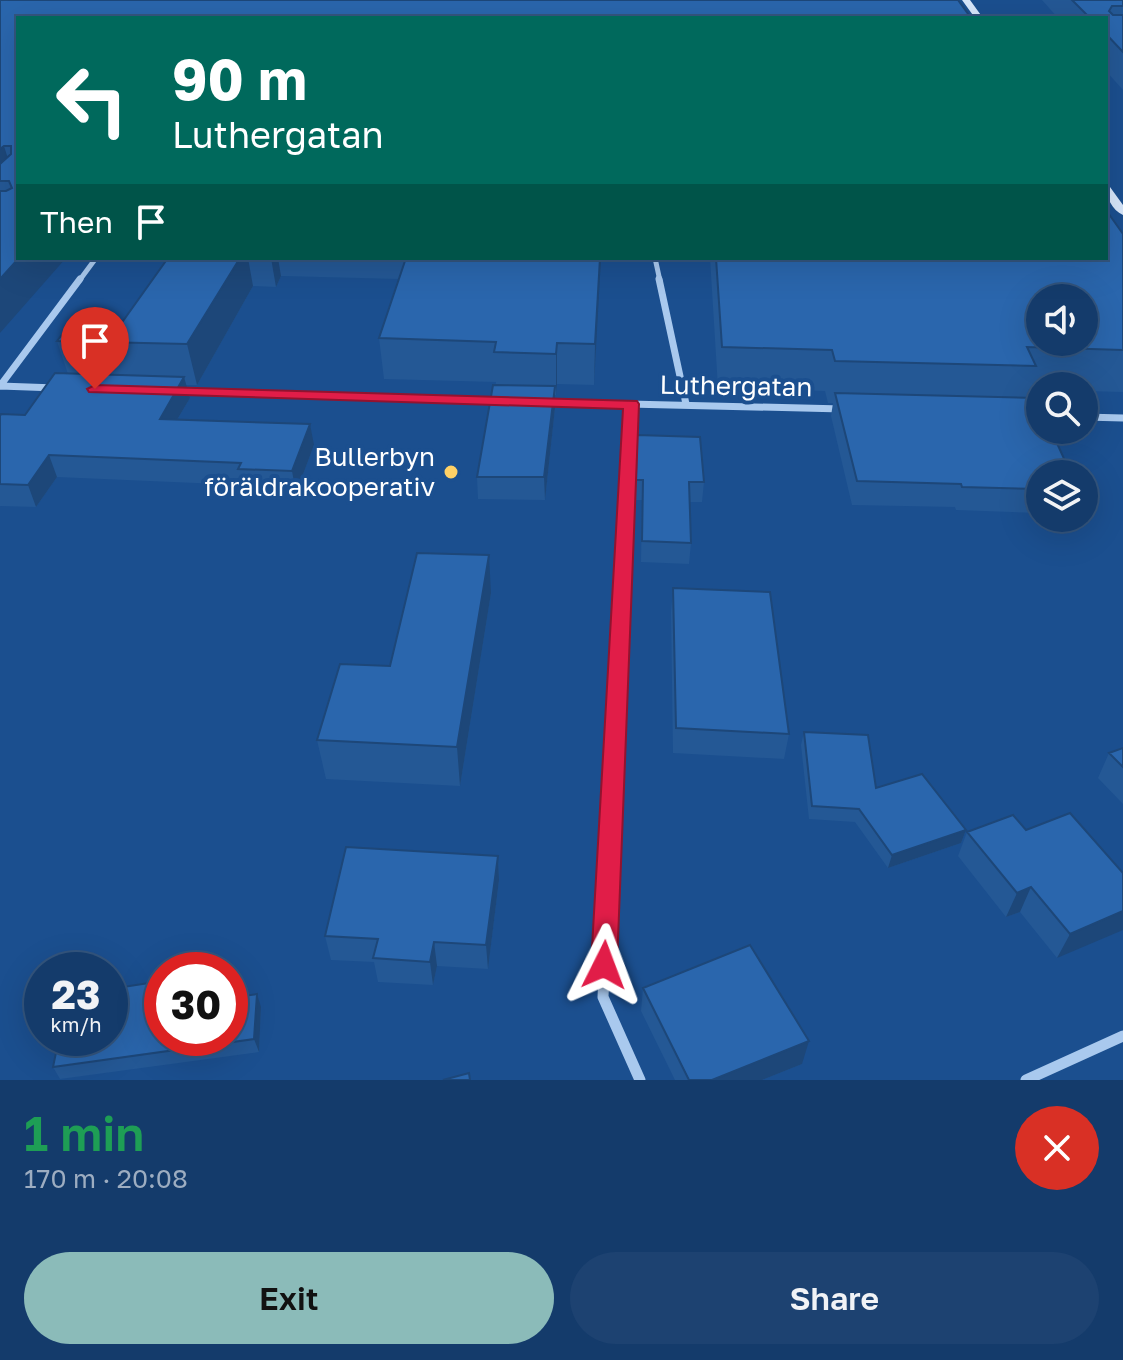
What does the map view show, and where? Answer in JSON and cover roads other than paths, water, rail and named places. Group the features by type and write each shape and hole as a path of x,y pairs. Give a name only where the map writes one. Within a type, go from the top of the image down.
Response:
{"main road":[{"path":"1108,192 1123,212"}],"street":[{"path":"0,386 94,260"},
{"path":"655,260 686,404"},
{"path":"0,386 63,388"},
{"path":"174,391 505,401"},
{"name":"Luthergatan","path":"537,402 855,409"},
{"path":"631,404 603,997 640,1080"},
{"path":"1098,417 1123,418"},
{"path":"1026,1080 1123,1036"}],"place":[{"name":"Bullerbyn föräldrakooperativ","path":"451,472"}]}
